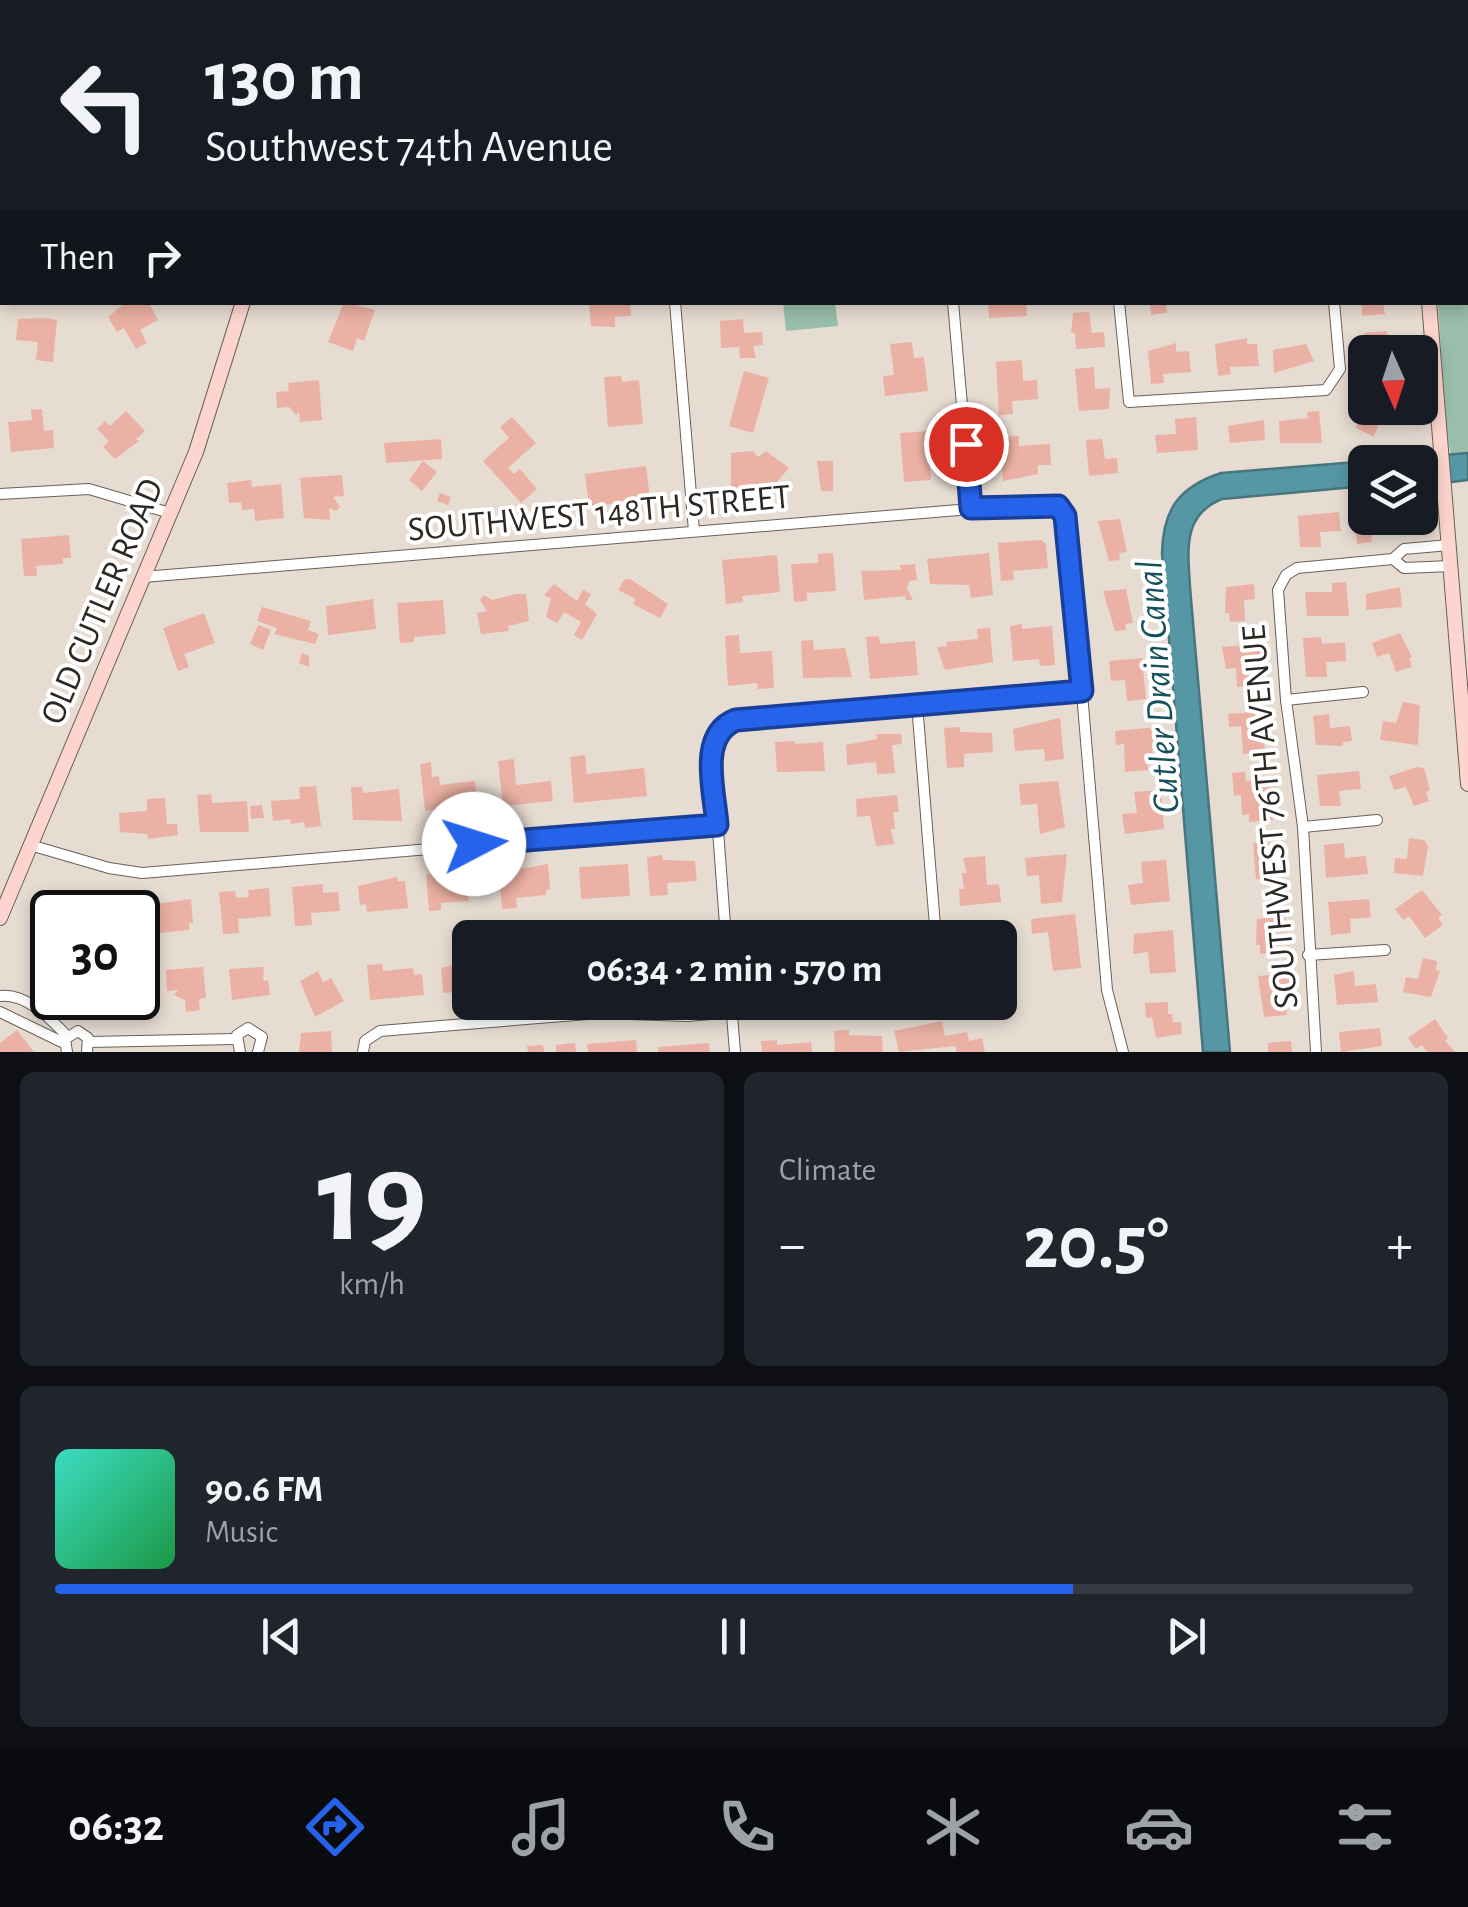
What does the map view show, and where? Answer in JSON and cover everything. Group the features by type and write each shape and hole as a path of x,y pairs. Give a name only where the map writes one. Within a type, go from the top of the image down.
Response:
{"main road":[{"name":"OLD CUTLER ROAD","path":"0,918 170,513 218,391 242,305"},
{"path":"1429,305 1468,784"}],"street":[{"path":"675,305 694,530"},
{"path":"954,305 971,508"},
{"path":"1118,305 1129,402 1322,391 1335,381 1340,365 1334,305"},
{"path":"0,494 89,488 170,513"},
{"name":"SOUTHWEST 148TH STREET","path":"143,577 971,508 1058,506 1068,527 1082,691"},
{"path":"1449,545 1404,550 1393,560 1404,568 1451,566"},
{"name":"SOUTHWEST 76TH AVENUE","path":"1316,1052 1303,827 1277,593 1282,579 1297,568 1393,560"},
{"path":"725,920 712,749 725,726 744,720 1082,691 1107,990 1123,1052"},
{"path":"1286,700 1363,692"},
{"path":"917,704 935,920"},
{"path":"1303,827 1377,820"},
{"path":"30,844 110,868 142,873 717,825"},
{"path":"1308,955 1385,950"},
{"path":"0,996 8,994 45,1013 66,1044"},
{"path":"0,1012 66,1044"},
{"path":"363,1052 365,1041 380,1031 514,1020"},
{"path":"733,1020 736,1052"},
{"path":"66,1044 82,1032 88,1047 235,1039 244,1029 252,1028 262,1037 259,1051"},
{"path":"235,1039 240,1052"}],"green space":[{"path":"783,305 835,305 838,326 786,331"},
{"path":"1438,305 1468,305 1468,453 1451,454 1446,434"}],"water":[{"path":"1468,453 1468,480 1438,484 1438,455"},
{"path":"1348,463 1348,488 1222,499 1200,514 1190,535 1190,587 1230,1052 1203,1052 1162,553 1166,524 1176,502 1194,485 1221,473"}],"building":[{"path":"122,305 150,305 158,320 140,330 147,343 136,349 124,328 117,332 108,317"},
{"path":"343,305 375,310 364,341 357,338 353,351 328,342"},
{"path":"589,305 630,305 631,316 615,317 615,327 591,326"},
{"path":"988,305 1026,305 1027,316 989,318"},
{"path":"1150,305 1166,305 1167,313 1151,315"},
{"path":"1362,305 1384,305 1385,314 1362,316"},
{"path":"1089,312 1092,333 1104,332 1105,347 1076,349 1075,333 1071,333 1073,313"},
{"path":"18,319 57,320 53,362 36,360 38,342 16,340"},
{"path":"743,319 744,333 762,332 763,345 753,346 756,358 740,358 739,347 721,348 720,321"},
{"path":"1387,331 1387,335 1364,335"},
{"path":"1247,338 1247,344 1257,344 1259,366 1230,367 1231,374 1218,376 1215,344"},
{"path":"912,342 914,358 924,357 928,391 885,396 883,376 894,375 890,344"},
{"path":"1176,343 1176,352 1189,351 1191,372 1163,374 1164,383 1151,384 1148,351"},
{"path":"1306,344 1314,361 1274,373 1273,350"},
{"path":"1022,360 1023,381 1037,380 1038,399 1012,401 1013,414 999,415 996,362"},
{"path":"1094,367 1095,389 1110,388 1109,409 1079,411 1075,369"},
{"path":"744,371 769,378 753,433 729,426"},
{"path":"621,376 622,382 639,380 643,424 608,427 604,377"},
{"path":"319,380 322,420 300,422 299,411 296,415 289,407 277,408 276,392 289,391 288,383"},
{"path":"42,409 44,431 53,430 54,448 11,452 8,422 32,420 31,410"},
{"path":"126,411 145,431 136,439 139,441 115,459 103,447 109,441 97,429 105,421 110,426"},
{"path":"1319,411 1322,443 1280,443 1279,421 1308,418 1307,412"},
{"path":"512,417 536,443 508,468 514,474 520,469 537,489 521,503 483,461 509,438 500,427"},
{"path":"1196,417 1198,450 1157,453 1155,435 1176,434 1175,419"},
{"path":"1264,420 1265,440 1230,443 1228,426"},
{"path":"1357,425 1378,425 1374,437"},
{"path":"927,431 931,480 904,482 900,433"},
{"path":"1019,436 1019,446 1050,444 1051,465 1038,465 1038,474 1003,481 1000,437"},
{"path":"441,439 442,459 386,463 384,443"},
{"path":"1102,439 1105,459 1117,458 1118,473 1089,476 1086,440"},
{"path":"753,451 758,457 766,451 789,468 775,484 773,499 746,499 731,486 731,453"},
{"path":"423,461 437,472 422,491 409,480"},
{"path":"817,461 833,461 833,491 821,491"},
{"path":"646,466 650,499 589,507 585,474"},
{"path":"342,475 344,496 333,497 340,507 336,511 329,508 330,520 304,518 300,478"},
{"path":"251,480 252,487 281,484 284,518 255,521 254,509 242,510 241,502 229,503 227,483"},
{"path":"440,493 451,497 448,505 437,501"},
{"path":"1339,512 1341,531 1320,532 1321,547 1300,547 1298,516"},
{"path":"1120,519 1127,552 1119,553 1120,560 1109,561 1098,521"},
{"path":"69,535 71,558 63,558 63,564 36,566 37,576 24,576 21,539"},
{"path":"1356,535 1371,535 1372,542 1357,544"},
{"path":"1041,540 1046,544 1048,568 1013,571 1014,580 1001,581 998,543"},
{"path":"833,553 836,591 807,593 807,601 794,602 791,564 818,563 818,554"},
{"path":"989,553 993,595 971,598 969,585 930,584 927,559"},
{"path":"777,555 780,592 742,596 743,602 726,604 722,560"},
{"path":"915,564 917,580 909,581 907,589 913,600 906,600 905,596 864,600 861,571 901,570 900,565"},
{"path":"630,579 668,604 660,618 633,604 636,599 618,590 624,580"},
{"path":"1346,582 1349,616 1307,616 1305,592 1332,592 1332,583"},
{"path":"554,584 577,601 583,590 591,594 585,604 597,614 582,640 574,635 581,622 564,612 557,623 546,617 551,599 544,595"},
{"path":"1254,584 1255,599 1244,600 1245,621 1230,622 1229,613 1225,613 1226,587"},
{"path":"1400,587 1402,607 1366,610 1366,594"},
{"path":"1126,589 1133,623 1125,624 1126,630 1115,631 1103,591"},
{"path":"526,594 529,621 508,626 509,631 481,634 477,613 487,611 480,600 484,595 492,600"},
{"path":"373,599 376,629 328,635 326,606"},
{"path":"443,600 446,634 414,637 414,642 400,643 397,603"},
{"path":"262,607 311,621 308,630 319,634 315,644 274,634 277,628 257,621"},
{"path":"204,613 215,643 184,654 189,667 178,671 163,628"},
{"path":"1022,624 1022,629 1052,626 1055,665 1040,666 1039,659 1013,661 1010,626"},
{"path":"258,625 271,630 263,650 250,644"},
{"path":"990,628 993,662 945,670 937,647 947,646 946,642 978,639 977,629"},
{"path":"1400,633 1412,657 1412,667 1396,672 1389,653 1377,657 1372,643"},
{"path":"739,635 740,653 772,651 774,688 758,689 757,683 728,686 725,636"},
{"path":"879,636 880,644 915,641 918,675 870,679 866,637"},
{"path":"1321,637 1322,644 1345,642 1346,661 1326,662 1327,677 1306,677 1303,638"},
{"path":"813,640 814,650 845,648 852,677 803,678 801,641"},
{"path":"1263,643 1264,656 1256,657 1259,685 1237,687 1236,668 1226,669 1222,647"},
{"path":"302,653 309,656 309,667 299,663"},
{"path":"1142,658 1146,699 1127,701 1125,680 1111,681 1109,661"},
{"path":"1403,702 1420,705 1418,745 1380,740 1383,721 1396,723"},
{"path":"1268,711 1270,724 1263,725 1265,752 1243,754 1241,726 1229,727 1228,714"},
{"path":"1329,714 1330,728 1350,726 1352,741 1343,742 1343,746 1316,745 1313,716"},
{"path":"1060,718 1064,759 1045,761 1044,749 1015,751 1013,729"},
{"path":"960,727 960,732 992,733 993,752 964,754 964,767 947,768 944,728"},
{"path":"1158,727 1159,741 1152,742 1153,760 1147,760 1148,770 1125,772 1124,744 1116,745 1115,731"},
{"path":"876,734 901,734 902,744 892,745 895,773 877,774 876,762 847,765 846,745 877,739"},
{"path":"775,742 823,742 825,771 777,772"},
{"path":"585,755 587,774 644,768 647,796 574,803 570,757"},
{"path":"514,759 516,785 551,781 553,801 503,806 498,761"},
{"path":"431,762 432,777 439,776 440,785 475,781 478,805 425,811 420,764"},
{"path":"1424,768 1430,790 1426,792 1429,801 1414,806 1406,787 1394,790 1389,776"},
{"path":"1359,771 1361,789 1339,791 1341,806 1320,806 1317,775"},
{"path":"1245,772 1246,781 1276,778 1277,792 1271,792 1273,820 1249,822 1249,814 1242,815 1241,795 1234,796 1232,773"},
{"path":"1058,781 1065,827 1040,834 1037,804 1021,805 1019,784"},
{"path":"316,786 321,826 305,828 304,822 291,824 290,819 273,821 271,801 300,799 299,787"},
{"path":"351,787 362,787 363,793 399,789 402,821 353,820"},
{"path":"1161,790 1164,829 1125,834 1122,814 1137,813 1134,792"},
{"path":"211,794 212,803 247,801 249,832 200,832 197,795"},
{"path":"897,795 899,812 893,812 895,829 891,829 894,844 876,846 870,816 857,817 856,799"},
{"path":"165,798 167,824 177,824 178,835 148,839 147,834 120,832 119,813 147,811 147,799"},
{"path":"262,805 264,818 251,819 250,806"},
{"path":"1409,838 1424,840 1428,846 1423,876 1394,873 1395,858 1407,859"},
{"path":"1268,842 1272,862 1284,861 1285,876 1256,879 1253,843"},
{"path":"1344,843 1345,858 1366,856 1368,874 1326,878 1324,845"},
{"path":"1067,854 1062,902 1041,904 1039,875 1027,876 1025,858"},
{"path":"662,855 663,860 695,861 697,881 667,883 668,895 650,896 647,857"},
{"path":"985,856 987,885 999,884 1001,902 960,906 962,873 967,873 963,858"},
{"path":"1166,860 1170,901 1131,905 1128,885 1143,883 1141,862"},
{"path":"548,864 550,889 546,895 516,898 517,908 502,909 499,873"},
{"path":"628,864 630,896 581,899 579,867"},
{"path":"450,873 450,877 479,876 480,894 468,895 469,901 441,903 441,910 429,911 426,874"},
{"path":"397,877 398,881 405,881 408,908 367,912 366,904 360,905 358,886"},
{"path":"323,884 323,893 338,892 340,911 311,913 312,925 295,926 292,887"},
{"path":"269,888 271,916 238,919 239,933 223,934 219,892 235,891 236,898 249,897 248,890"},
{"path":"1422,890 1442,915 1438,918 1443,925 1425,938 1409,916 1403,920 1395,909"},
{"path":"191,899 193,923 189,923 189,930 160,933 160,903"},
{"path":"1369,899 1371,917 1350,919 1351,933 1331,935 1328,902"},
{"path":"1075,914 1081,968 1053,971 1048,932 1032,934 1031,919"},
{"path":"1285,916 1287,932 1275,933 1277,953 1260,954 1260,945 1256,945 1257,919"},
{"path":"1173,930 1176,972 1150,974 1148,952 1133,954 1134,934"},
{"path":"1423,958 1437,961 1436,970 1440,971 1431,997 1403,992 1406,977 1418,979"},
{"path":"382,964 383,971 413,968 414,975 422,974 424,995 370,1000 367,965"},
{"path":"452,965 452,992 443,993 441,968"},
{"path":"203,967 206,998 199,999 200,1010 186,1012 185,1000 174,995 178,990 167,991 166,970"},
{"path":"264,967 263,981 268,980 270,995 232,1000 229,969"},
{"path":"318,971 323,982 331,978 344,1001 315,1017 300,981"},
{"path":"1354,971 1355,986 1376,984 1378,1002 1337,1005 1334,975"},
{"path":"1290,973 1291,987 1285,987 1287,1015 1264,1017 1258,976"},
{"path":"1168,1002 1168,1014 1172,1014 1173,1022 1181,1022 1182,1034 1156,1038 1152,1017 1146,1018 1145,1003"},
{"path":"1435,1019 1455,1052 1427,1052 1422,1045 1416,1049 1408,1038"},
{"path":"942,1021 945,1036 967,1032 969,1041 982,1038 985,1052 957,1052 955,1046 899,1052 894,1031"},
{"path":"1380,1028 1382,1046 1341,1052 1339,1032"},
{"path":"17,1030 34,1052 0,1052 0,1043"},
{"path":"849,1030 849,1035 882,1036 883,1052 835,1052 834,1031"},
{"path":"331,1031 332,1052 299,1052 301,1033"},
{"path":"636,1040 637,1052 588,1052 587,1044"},
{"path":"777,1040 777,1045 811,1042 812,1052 762,1052 761,1041"},
{"path":"1291,1041 1292,1052 1268,1052 1268,1043"},
{"path":"575,1043 576,1052 556,1052 556,1045"},
{"path":"709,1043 710,1052 658,1052 658,1047"},
{"path":"543,1045 544,1052 528,1052 527,1046"}],"route":[{"path":"474,844 717,825 712,746 720,730 736,720 1082,691 1065,516 1058,506 1045,503 971,508 966,444"}],"water label":[{"name":"Cutler Drain Canal","path":"1157,687"}]}
